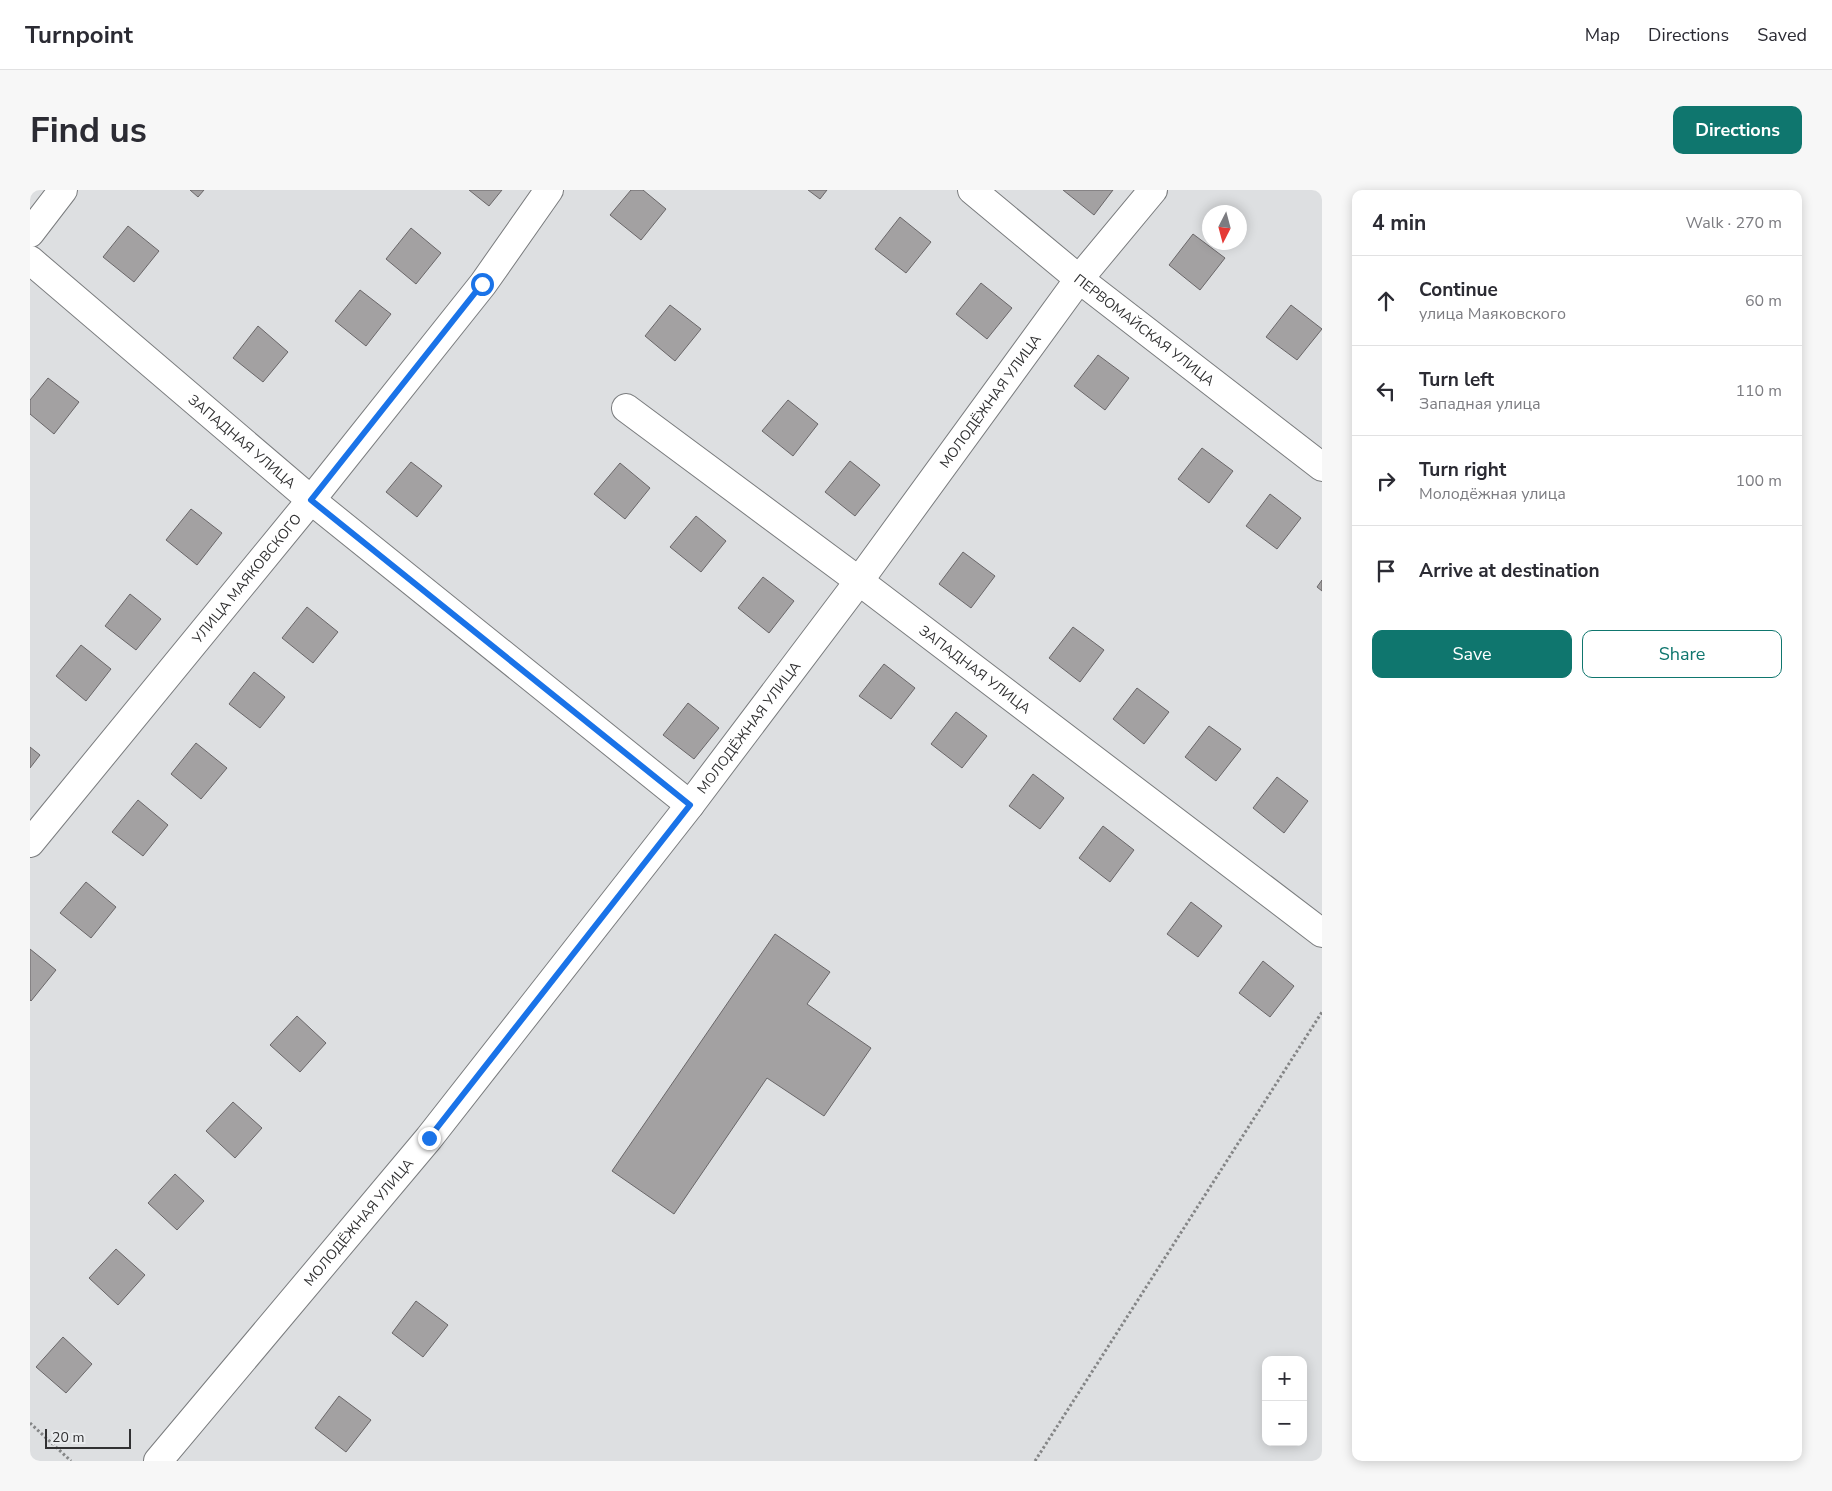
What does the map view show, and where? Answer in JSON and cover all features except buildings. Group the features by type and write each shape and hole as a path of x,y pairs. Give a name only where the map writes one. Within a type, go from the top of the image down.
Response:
{"street":[{"path":"30,233 63,190"},
{"name":"УЛИЦА МАЯКОВСКОГО","path":"30,843 311,500 482,284 549,190"},
{"name":"ПЕРВОМАЙСКАЯ УЛИЦА","path":"972,190 1079,279 1322,467"},
{"name":"МОЛОДЁЖНАЯ УЛИЦА","path":"158,1461 429,1138 690,805 859,581 1079,279 1153,190"},
{"name":"ЗАПАДНАЯ УЛИЦА","path":"30,260 311,500 690,805"},
{"name":"ЗАПАДНАЯ УЛИЦА","path":"626,408 859,581 1322,933"}],"path":[{"path":"1035,1461 1322,1012"},
{"path":"30,1423 71,1461"}],"route":[{"path":"429,1138 690,805 311,500 482,284"}]}
